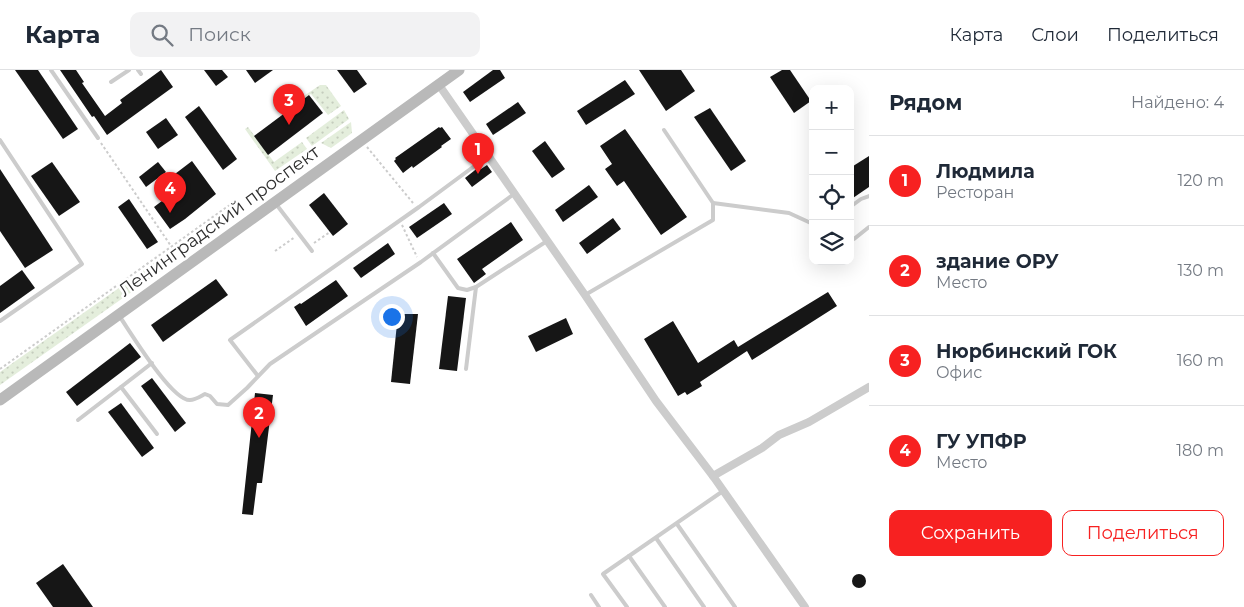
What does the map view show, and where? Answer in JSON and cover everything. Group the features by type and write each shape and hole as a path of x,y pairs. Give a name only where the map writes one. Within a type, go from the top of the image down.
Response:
{"main road":[{"name":"Ленинградский проспект","path":"0,400 439,85 455,71"}],"street":[{"path":"439,85 656,401 713,476 805,607"},
{"path":"713,476 762,448 779,435 809,422 869,387"}],"lane":[{"path":"51,70 98,138"},
{"path":"111,82 129,70"},
{"path":"585,295 713,220 713,203 664,130"},
{"path":"0,140 82,264 0,321"},
{"path":"258,376 230,340 488,156"},
{"path":"118,314 168,386 181,398 191,400 205,394 210,396 217,404 228,404 247,388 270,364 433,253 514,194"},
{"path":"854,203 869,196"},
{"path":"275,202 310,249"},
{"path":"713,203 789,213 809,222"},
{"path":"854,239 869,227"},
{"path":"433,253 458,288 467,290 476,287 547,240"},
{"path":"466,369 476,287"},
{"path":"78,420 152,363"},
{"path":"121,387 157,434"},
{"path":"627,607 603,574 723,491"},
{"path":"677,524 735,607"},
{"path":"656,538 704,607"},
{"path":"630,556 665,607"},
{"path":"591,595 599,607"}],"path":[{"path":"98,138 172,247"},
{"path":"367,147 413,204 400,220 414,252"},
{"path":"0,369 231,204"},
{"path":"310,249 330,232"},
{"path":"275,251 299,234"}],"green space":[{"path":"320,85 326,85 341,106 328,115 311,94 298,100"},
{"path":"344,110 349,119 312,146 306,138"},
{"path":"351,122 352,133 331,148 321,143"},
{"path":"248,127 274,162 302,142 307,149 275,171 245,129"},
{"path":"157,261 164,269 0,385 0,372"}],"building":[{"path":"15,70 38,70 78,129 63,139"},
{"path":"60,70 76,70 84,82 82,83 105,116 122,103 120,100 161,70 173,87 107,135 94,116 92,117"},
{"path":"204,70 222,70 228,77 216,86"},
{"path":"246,70 273,70 255,83"},
{"path":"337,70 357,70 367,84 354,93"},
{"path":"493,70 500,70 505,78 470,102 463,92"},
{"path":"639,70 681,70 695,91 666,111"},
{"path":"782,70 790,70 809,98 809,102 794,113 770,77"},
{"path":"625,80 635,94 586,125 577,111"},
{"path":"309,95 323,113 268,155 254,136"},
{"path":"518,102 526,113 493,135 486,124"},
{"path":"199,106 237,159 223,170 185,117"},
{"path":"710,108 746,161 731,171 694,117"},
{"path":"166,118 178,135 158,149 146,132"},
{"path":"439,127 442,127 451,139 413,168 412,166 403,173 394,161 395,158"},
{"path":"625,129 687,217 661,235 624,181 617,186 605,169 612,164 600,146"},
{"path":"545,141 565,169 552,178 532,151"},
{"path":"869,156 869,187 854,197 854,175 854,165"},
{"path":"192,161 216,194 170,229 154,207 179,188 171,177"},
{"path":"52,162 80,202 59,216 31,176"},
{"path":"158,162 166,172 146,187 139,177"},
{"path":"487,165 492,172 472,187 465,178 479,167 481,169"},
{"path":"0,169 53,250 25,268 0,231"},
{"path":"589,185 598,197 563,222 555,210"},
{"path":"324,193 348,224 333,236 309,205"},
{"path":"129,199 158,242 147,249 118,207"},
{"path":"444,203 452,214 417,238 409,227"},
{"path":"613,218 621,229 587,254 579,243"},
{"path":"511,222 523,240 482,269 486,274 474,283 457,259"},
{"path":"388,243 395,254 361,278 353,268"},
{"path":"22,270 35,288 0,313 0,286"},
{"path":"216,279 228,295 163,342 151,325"},
{"path":"336,280 348,296 306,326 294,307"},
{"path":"828,292 837,306 752,360 747,351 700,382 702,386 687,395 685,392 678,396 644,339 673,321 698,363 734,340 738,347"},
{"path":"448,296 466,298 457,371 439,369"},
{"path":"398,314 418,314 410,384 391,382"},
{"path":"566,318 573,334 536,352 528,336"},
{"path":"130,343 141,357 77,406 66,392"},
{"path":"152,378 186,423 175,432 141,386"},
{"path":"255,393 273,395 262,483 257,483 253,515 242,514"},
{"path":"121,403 154,448 142,457 108,412"},
{"path":"63,564 93,607 53,607 36,583"},
{"path":"856,574 862,574 866,581 862,588 856,588 852,584 852,578"}],"place":[{"name":"Нюрбинский ГОК","path":"289,125"},
{"name":"Людмила","path":"478,174"},
{"name":"ГУ УПФР","path":"170,213"},
{"name":"здание ОРУ","path":"259,438"}]}
